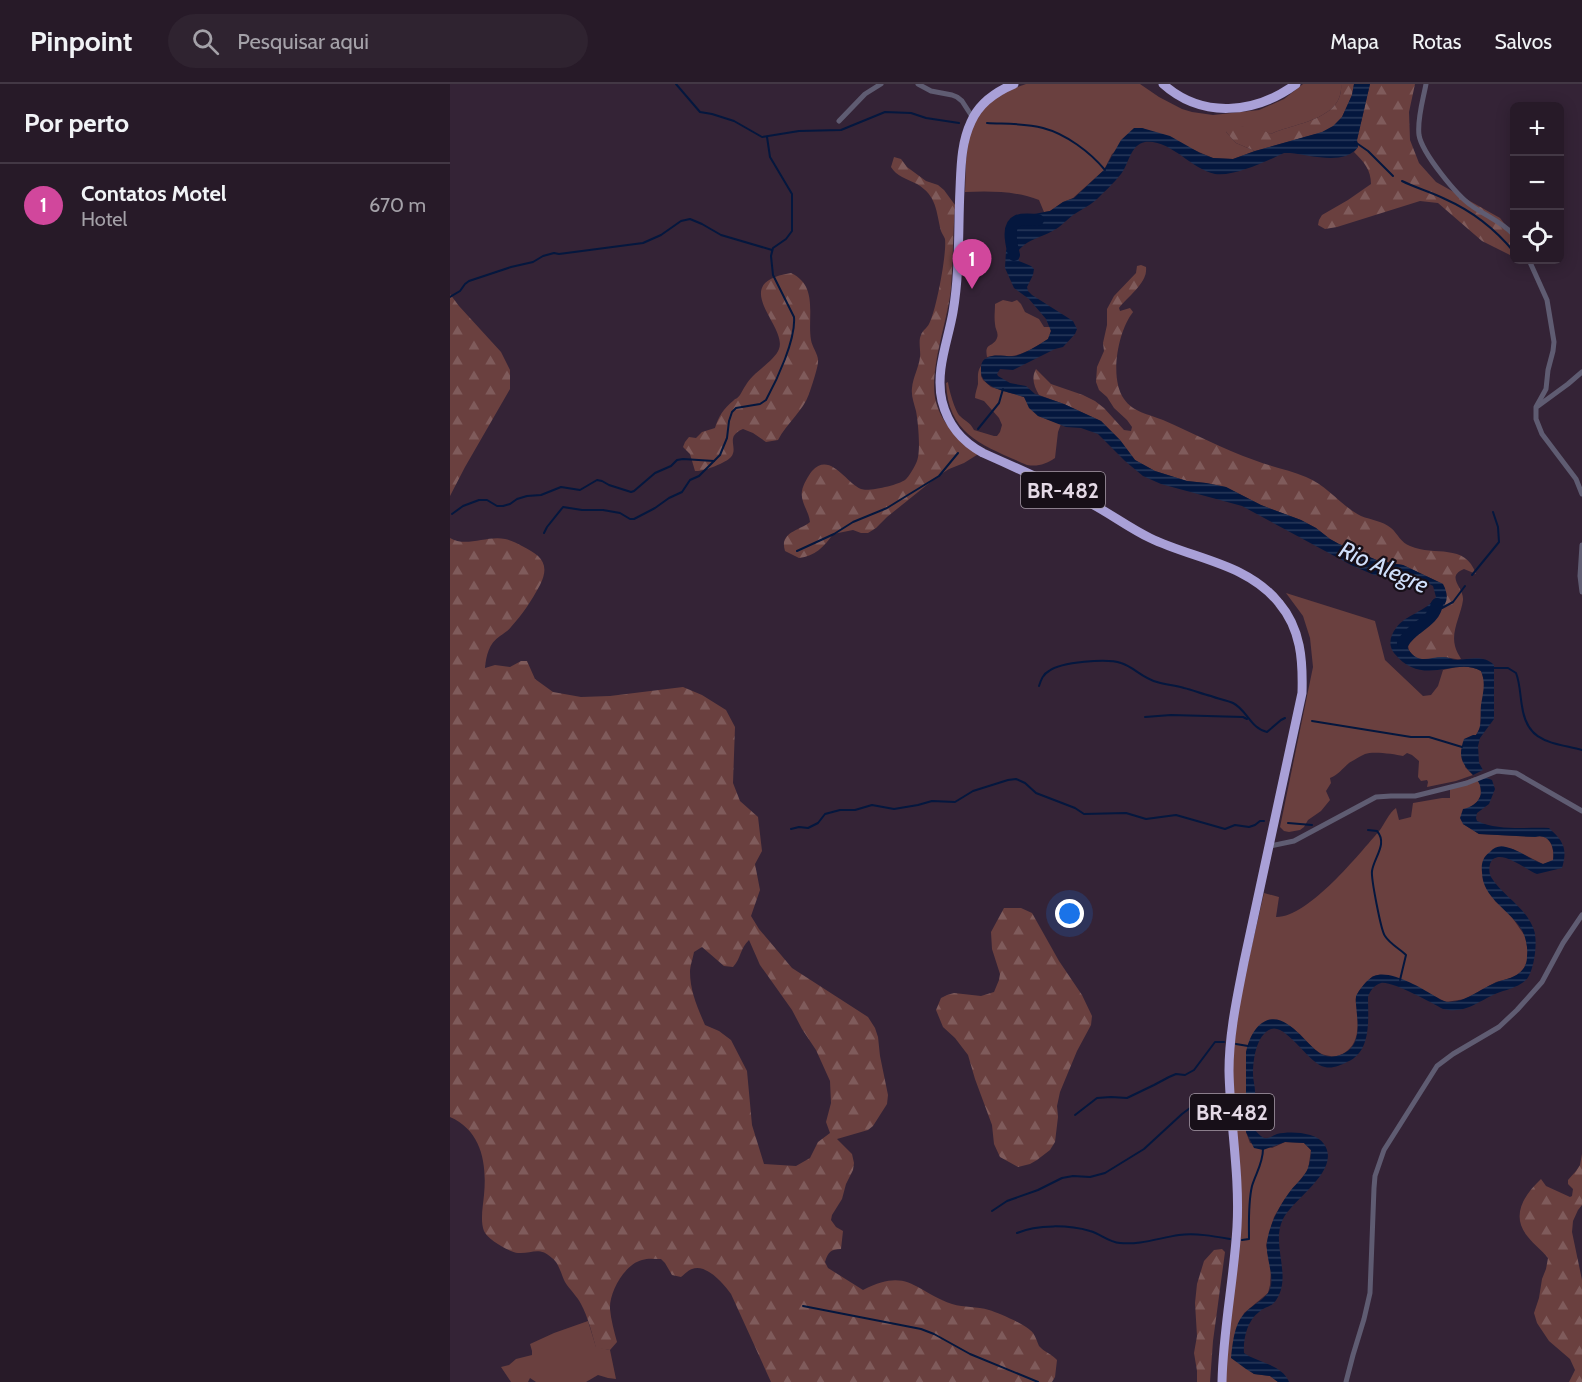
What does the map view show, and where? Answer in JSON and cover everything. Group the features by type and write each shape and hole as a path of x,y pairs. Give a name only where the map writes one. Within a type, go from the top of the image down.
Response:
{"highway":[{"name":"BR-482","path":"1014,84 986,100 977,110 966,134 963,150 956,295 940,376 941,399 951,425 960,438 973,447 1085,500 1151,538 1229,568 1260,584 1280,603 1294,630 1300,648 1303,669 1302,693 1242,973 1230,1043 1230,1094 1237,1226 1225,1330 1222,1382"},
{"path":"1163,84 1190,102 1212,108 1228,109 1268,99 1296,84"}],"street":[{"path":"839,121 866,94 881,84"},
{"path":"918,84 931,91 957,97 973,118"},
{"path":"1426,84 1419,136 1426,151 1464,201 1510,230"},
{"path":"1531,264 1546,300 1553,332 1553,351 1546,385 1536,407 1537,425 1575,478 1582,494"},
{"path":"1536,407 1582,372"},
{"path":"1546,385 1559,390"},
{"path":"1582,545 1580,576 1582,592"},
{"path":"1270,846 1294,841 1376,797 1415,796 1456,786 1497,771 1516,773 1582,811"},
{"path":"1346,1382 1370,1293 1374,1188 1384,1150 1437,1066 1499,1027 1533,993 1582,915"}],"green space":[{"path":"1026,84 1140,84 1182,109 1213,115 1259,110 1284,99 1303,84 1341,84 1340,96 1335,105 1316,118 1271,134 1241,126 1226,132 1236,143 1255,151 1233,159 1213,158 1142,128 1112,154 1104,170 1073,198 1044,212 1039,200 1030,197 1003,192 965,192 969,134 984,104 1009,90"},
{"path":"1341,84 1354,84 1352,95 1342,117 1334,126 1323,132 1255,151 1236,143 1226,132 1231,126 1241,126 1271,134 1316,118 1335,105 1340,96"},
{"path":"1370,84 1415,84 1409,112 1410,140 1419,163 1436,182 1500,218 1510,231 1510,255 1482,241 1438,203 1420,201 1337,227 1325,229 1318,225 1322,215 1371,184 1366,166 1354,152 1358,147 1357,140"},
{"path":"894,157 901,159 907,167 926,181 938,185 955,205 951,288 936,361 934,390 939,411 948,426 980,453 938,476 868,533 853,530 833,534 819,550 799,558 785,551 784,545 787,536 810,522 802,495 805,483 812,471 819,466 831,466 861,489 877,489 905,480 917,461 919,443 912,388 920,355 920,337 929,324 938,296 945,239 932,199 924,189 893,170 891,167"},
{"path":"1137,266 1146,267 1144,278 1119,308 1120,311 1130,308 1133,312 1123,331 1117,355 1117,379 1124,399 1136,410 1231,451 1314,481 1354,512 1388,526 1407,545 1457,554 1465,558 1476,574 1464,569 1456,575 1463,600 1454,640 1461,659 1443,657 1419,659 1412,655 1408,644 1414,630 1431,618 1443,584 1403,565 1379,561 1339,544 1301,520 1261,505 1226,487 1187,481 1155,471 1135,460 1120,440 1101,421 1039,395 1034,382 1036,369 1051,384 1095,401 1124,430 1131,431 1132,427 1127,420 1099,390 1096,382 1097,367 1104,351 1107,309 1114,296 1136,273"},
{"path":"791,273 800,279 809,294 811,340 818,359 806,400 778,440 766,442 743,429 734,435 734,450 731,457 708,469 695,471 690,454 683,447 685,442 689,437 696,438 702,432 715,428 724,410 739,397 751,378 771,360 779,349 776,329 761,295 763,286 772,278"},
{"path":"450,294 501,352 510,370 510,389 450,496"},
{"path":"1003,300 1012,302 1017,300 1025,312 1039,319 1044,327 1050,327 1048,339 1017,355 987,357 987,349 997,336 995,304"},
{"path":"981,366 981,376 991,387 1024,397 1038,416 1061,424 1055,458 1035,466 1027,465 983,445 961,427 948,401 946,383 948,382 958,413 974,430 994,436 1000,432 1002,425 999,418 984,401 975,398 978,372"},
{"path":"450,538 470,542 498,538 513,542 539,556 544,565 544,571 540,585 523,612 491,646 485,668 495,665 510,667 521,661 527,661 535,679 553,692 581,697 610,696 683,687 702,695 726,710 735,727 733,783 740,801 758,817 762,851 755,864 760,890 751,916 792,968 868,1017 875,1028 888,1095 887,1104 868,1130 837,1139 852,1154 854,1163 842,1199 832,1215 831,1220 843,1231 841,1249 832,1250 826,1259 828,1268 863,1290 878,1283 890,1281 910,1283 952,1304 984,1309 1025,1326 1034,1335 1039,1346 1057,1360 1055,1377 1052,1382 771,1382 731,1294 724,1285 703,1269 692,1269 681,1277 672,1275 661,1259 642,1260 624,1273 615,1287 610,1302 617,1342 610,1350 596,1348 590,1325 578,1298 565,1282 554,1260 539,1251 514,1252 489,1238 484,1231 482,1223 485,1183 483,1160 476,1140 461,1123 450,1117","holes":["749,940 760,965 792,1010 816,1050 830,1081 831,1103 826,1122 830,1133 818,1142 810,1158 796,1166 764,1164 752,1125 747,1071 731,1040 705,1025 691,986 690,970 694,952 702,947 724,966 733,967"]},
{"path":"1286,593 1375,621 1385,660 1423,696 1431,695 1438,686 1443,670 1467,667 1481,671 1485,691 1481,707 1480,728 1465,767 1473,775 1427,787 1427,780 1421,781 1418,777 1419,761 1412,755 1407,753 1403,756 1365,754 1330,778 1331,783 1326,791 1330,800 1321,811 1308,820 1300,830 1284,831 1280,827 1313,667 1310,638 1303,616"},
{"path":"1475,777 1480,783 1481,795 1477,802 1469,808 1463,824 1479,834 1544,837 1548,839 1552,847 1553,861 1543,864 1513,849 1484,858 1495,901 1509,913 1525,936 1527,961 1523,970 1514,977 1496,982 1465,999 1446,1002 1416,987 1373,976 1357,995 1358,1025 1354,1042 1347,1051 1337,1056 1322,1054 1315,1050 1288,1025 1267,1021 1246,1052 1246,1132 1250,1143 1272,1148 1285,1142 1304,1143 1311,1150 1308,1170 1284,1200 1274,1217 1266,1245 1271,1269 1268,1293 1244,1313 1232,1349 1254,1374 1270,1376 1278,1382 1223,1382 1234,1276 1232,1059 1236,1015 1264,893 1279,897 1276,917 1289,915 1303,907 1332,883 1380,830 1396,808 1399,820 1411,817 1413,803 1450,798 1450,787"},
{"path":"1004,908 1021,908 1032,913 1059,961 1082,995 1092,1016 1091,1025 1060,1092 1055,1142 1050,1150 1037,1160 1018,1167 1000,1157 994,1144 992,1125 968,1055 943,1027 936,1010 941,998 947,995 954,993 981,996 994,992 1000,974 992,949 991,932"},
{"path":"1582,1154 1582,1205 1573,1221 1572,1232 1582,1280 1582,1382 1569,1382 1575,1370 1570,1359 1549,1341 1537,1323 1534,1313 1548,1258 1530,1240 1523,1229 1520,1214 1521,1206 1529,1192 1541,1179 1546,1186 1572,1196 1573,1189 1568,1184 1568,1180 1580,1165"},
{"path":"1222,1249 1225,1252 1210,1382 1197,1382 1194,1353 1197,1336 1195,1303 1197,1284 1204,1261 1214,1250"},
{"path":"588,1321 596,1347 610,1350 616,1379 598,1375 586,1382 536,1382 530,1378 528,1382 511,1382 501,1367 509,1365 516,1359 532,1355 530,1344"}],"water":[{"path":"1354,84 1370,84 1357,140 1358,147 1352,153 1344,156 1327,158 1284,153 1241,171 1215,174 1163,145 1145,142 1136,147 1121,174 1096,200 1059,227 1026,244 1017,253 1019,261 1034,269 1027,287 1028,291 1073,321 1077,329 1063,347 1013,370 1000,369 997,374 1010,383 1026,386 1035,394 1101,421 1120,440 1135,460 1155,471 1187,481 1226,487 1261,505 1301,520 1339,544 1379,561 1403,565 1443,584 1447,596 1445,604 1414,629 1409,638 1408,649 1420,659 1443,657 1457,660 1481,659 1494,665 1494,719 1480,738 1478,746 1479,763 1483,770 1473,775 1463,763 1461,750 1464,739 1476,735 1480,728 1484,688 1481,671 1471,667 1427,671 1416,669 1405,663 1391,647 1392,634 1400,623 1427,606 1436,597 1433,586 1424,581 1396,575 1374,575 1242,506 1161,484 1143,476 1098,434 1081,428 1066,427 1038,416 1029,408 1024,397 996,389 982,376 981,365 985,359 1024,353 1048,339 1051,331 1046,319 1029,299 1014,288 1005,268 1006,251 1020,222 1034,214 1050,211 1074,198 1104,170 1121,140 1134,128 1170,136 1213,158 1233,159 1322,132 1333,126 1342,117 1352,95"},
{"path":"1475,777 1492,780 1495,789 1489,804 1477,813 1477,821 1503,827 1549,828 1563,845 1562,868 1537,874 1512,860 1499,857 1490,864 1491,877 1524,913 1534,929 1536,945 1531,970 1527,979 1519,985 1460,1010 1443,1009 1394,985 1381,983 1368,997 1367,1034 1361,1051 1347,1062 1336,1066 1325,1067 1319,1064 1284,1032 1277,1029 1271,1029 1262,1037 1256,1048 1253,1068 1254,1129 1264,1138 1289,1133 1302,1133 1315,1137 1324,1144 1328,1154 1327,1164 1322,1174 1283,1219 1279,1238 1282,1286 1277,1299 1255,1316 1245,1336 1244,1353 1281,1371 1289,1382 1278,1382 1270,1376 1254,1374 1231,1358 1235,1333 1243,1316 1268,1293 1271,1282 1267,1249 1270,1229 1283,1202 1307,1171 1311,1150 1304,1143 1285,1142 1263,1150 1254,1148 1246,1132 1246,1052 1250,1040 1262,1023 1271,1019 1279,1020 1295,1030 1323,1055 1332,1057 1342,1055 1353,1046 1357,1036 1356,996 1366,982 1374,976 1380,974 1396,977 1449,1002 1467,998 1520,972 1527,960 1525,936 1517,923 1491,897 1483,881 1482,863 1492,850 1502,846 1516,850 1543,864 1553,860 1552,846 1548,839 1540,836 1479,834 1463,824 1460,818 1463,809 1474,805 1480,797 1481,787"}],"waterway":[{"path":"676,84 700,112 734,121 762,137 799,131 841,130 885,112 911,113 926,118 959,123"},
{"path":"987,123 1029,125 1052,131 1077,144 1105,170"},
{"path":"544,533 563,507 603,510 620,513 634,519 682,492 690,480 699,476 720,455 727,438 732,412 736,408 760,404 766,400 789,348 794,326 794,317 773,275 771,256 773,248 786,239 792,231 792,194 770,157 767,137"},
{"path":"1355,142 1368,151 1393,176"},
{"path":"1402,181 1465,209 1491,229 1510,248"},
{"path":"450,297 460,291 469,281 533,262 543,256 643,243 661,235 681,221 690,219 721,235 772,250"},
{"name":"Rio Alegre","path":"1014,255 1011,236 1014,224 1022,220 1038,220"},
{"path":"978,429 999,403 1003,389"},
{"path":"797,551 834,534 853,522 887,508 939,476 958,453"},
{"path":"452,514 463,506 479,500 487,500 497,506 503,506 517,499 541,495 561,487 580,490 597,480 631,492 655,473 671,466 677,460 714,461"},
{"path":"1472,575 1499,542 1498,527 1493,512"},
{"path":"1442,608 1453,602 1465,586"},
{"name":"Rio Alegre","path":"1403,643 1411,633 1432,616 1437,604"},
{"path":"1039,686 1045,674 1063,665 1114,662 1126,665 1160,683 1233,703 1257,727 1267,732 1285,718"},
{"path":"1493,668 1508,668 1516,673 1525,718 1535,734 1542,739 1582,750"},
{"path":"1145,717 1171,715 1247,719"},
{"path":"1312,721 1411,737 1429,737 1462,747"},
{"path":"791,829 808,828 818,823 825,814 840,810 855,810 872,805 894,809 932,801 955,802 973,791 1016,779 1025,783 1036,793 1075,808 1084,814 1126,813 1146,819 1176,815 1225,829 1235,825 1249,827 1264,821"},
{"path":"1288,823 1312,825"},
{"path":"1368,830 1377,831 1381,841 1372,871 1383,932 1390,942 1406,955 1400,980"},
{"path":"1075,1115 1097,1098 1127,1098 1176,1074 1185,1075 1194,1070 1215,1042 1224,1042"},
{"path":"1236,1044 1248,1046"},
{"path":"992,1211 1007,1201 1038,1190 1062,1178 1090,1177 1105,1173 1144,1149 1198,1102 1225,1104"},
{"path":"1237,1105 1246,1106"},
{"path":"1242,1240 1249,1239 1251,1192 1261,1163 1263,1149"},
{"path":"1017,1233 1034,1228 1063,1227 1090,1231 1120,1243 1142,1242 1185,1234 1230,1239"},
{"path":"803,1306 921,1329 970,1354 1038,1382"}],"place":[{"name":"Contatos Motel","path":"972,289"}]}
